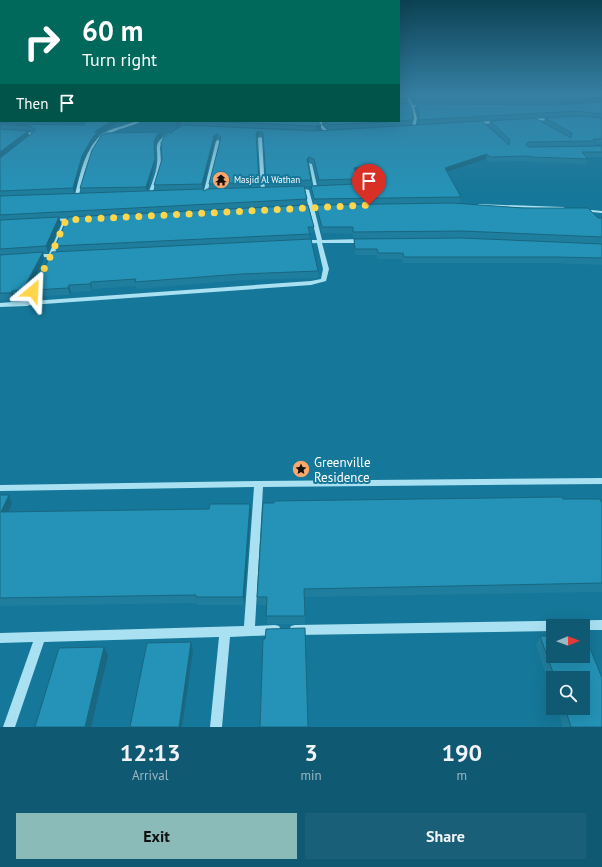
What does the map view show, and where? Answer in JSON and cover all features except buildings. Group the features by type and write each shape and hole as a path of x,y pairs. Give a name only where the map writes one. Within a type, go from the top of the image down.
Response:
{"street":[{"path":"77,195 85,163 101,138 106,134 124,127"},
{"path":"322,127 327,132"},
{"path":"406,127 414,127"},
{"path":"150,195 159,164 158,148 161,140 177,130"},
{"path":"0,131 34,134 27,141"},
{"path":"322,132 334,132"},
{"path":"260,138 263,191"},
{"path":"206,194 218,141"},
{"path":"310,164 316,189"},
{"path":"347,188 362,185 357,174"},
{"path":"300,190 324,189"},
{"path":"0,305 311,283 324,280 326,274 307,190"},
{"path":"255,192 270,191"},
{"path":"198,194 213,193"},
{"path":"69,196 84,195"},
{"path":"143,195 156,195"},
{"path":"472,205 602,212"},
{"path":"291,207 333,206"},
{"path":"44,221 82,219"},
{"path":"48,262 66,220"},
{"path":"296,242 372,241"},
{"path":"29,256 67,254"},
{"path":"27,304 41,276"},
{"path":"0,488 602,481"},
{"path":"249,631 259,484"},
{"path":"0,638 249,631 602,624"},
{"path":"216,727 225,632"},
{"path":"9,727 40,637"}],"place":[{"name":"Masjid Al Wathan","path":"221,180"},
{"name":"Greenville Residence","path":"301,469"}],"route":[{"path":"33,291 60,236 66,220 311,206 369,205"}]}
